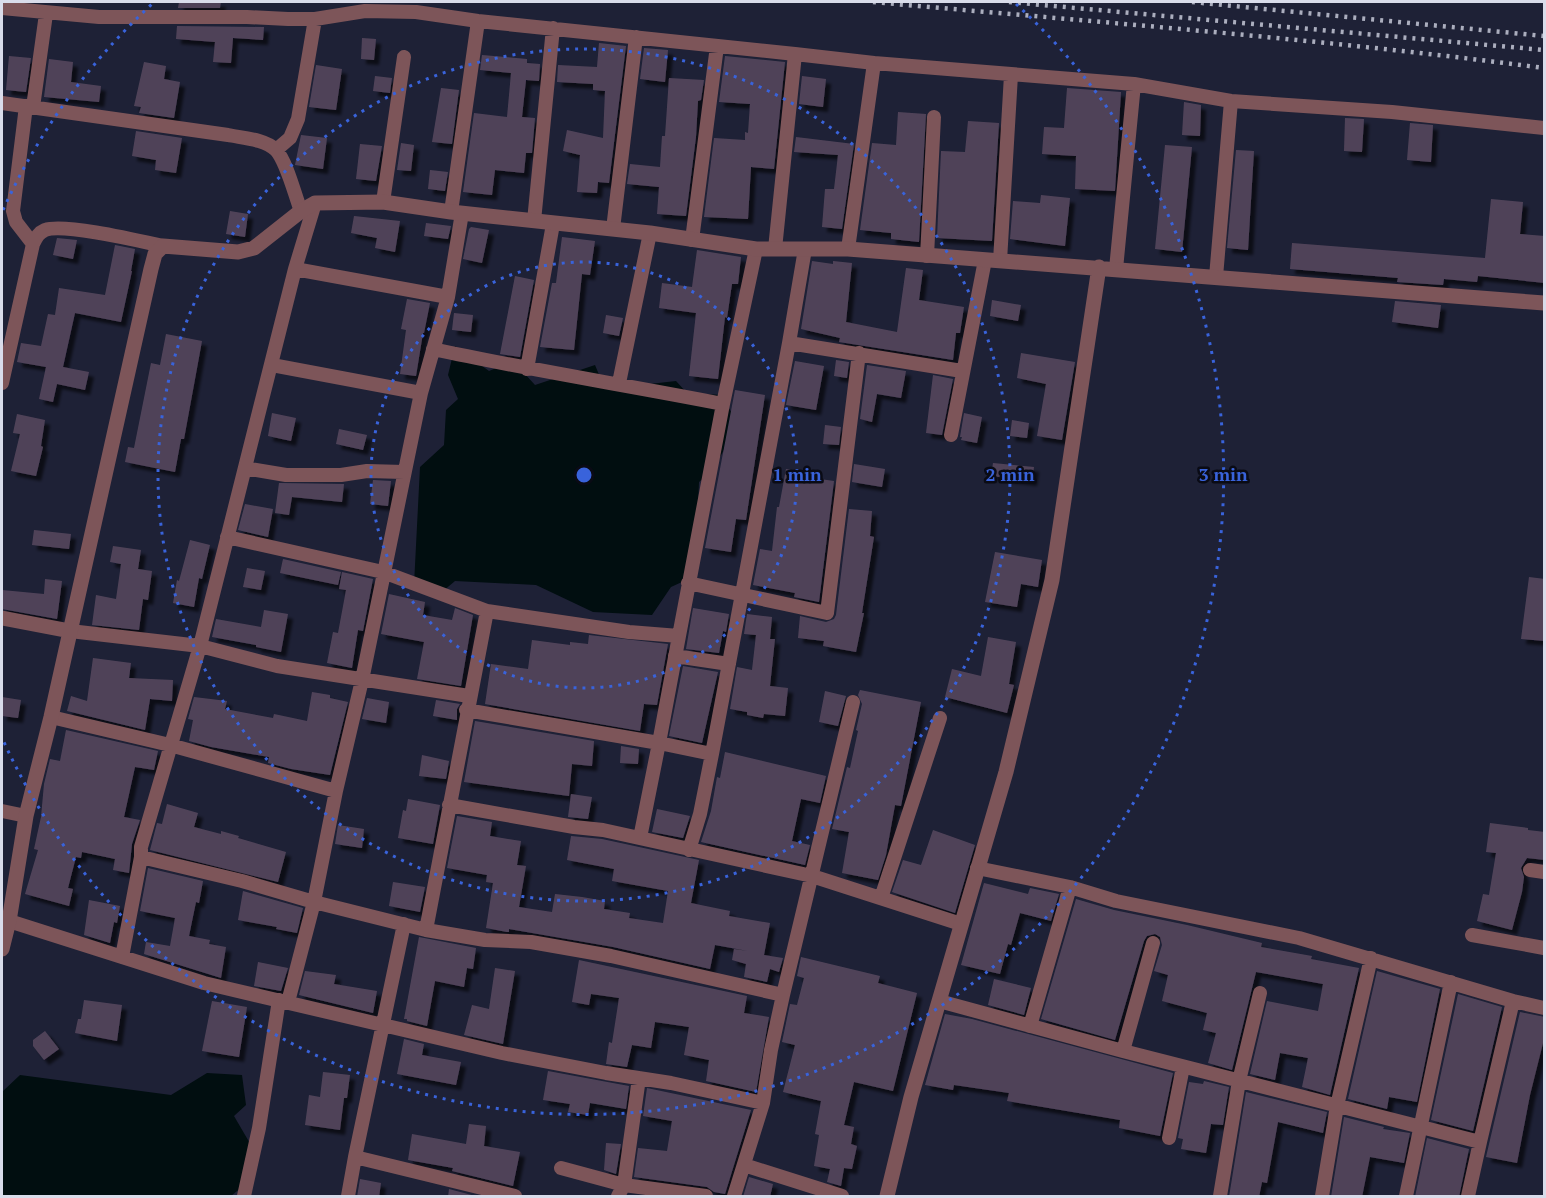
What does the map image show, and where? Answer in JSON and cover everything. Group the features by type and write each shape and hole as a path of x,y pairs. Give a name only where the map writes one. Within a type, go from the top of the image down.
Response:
{"street":[{"path":"2,8 46,14 99,17 315,19 365,11 416,12 478,21 874,63 1134,84 1231,101 1392,112 1545,128"},
{"path":"33,244 16,222 13,211 46,14"},
{"path":"276,150 290,138 298,118 315,19"},
{"path":"244,1197 284,1001 314,902 421,393 448,297 478,21"},
{"path":"534,221 554,28"},
{"path":"613,229 636,37"},
{"path":"692,240 717,46"},
{"path":"776,249 795,54"},
{"path":"383,202 404,57"},
{"path":"848,249 874,63"},
{"path":"951,435 962,371 992,261 1011,75"},
{"path":"1116,269 1134,84"},
{"path":"1216,277 1231,101"},
{"path":"2,103 263,142 276,150 288,171 301,211"},
{"path":"927,256 934,117"},
{"path":"2,383 8,323 33,244 37,235 45,230 71,229 163,246 238,252 254,248 301,211 315,203 383,202 456,213 650,233 756,249 848,249 1545,303"},
{"path":"122,957 141,847 200,646 296,268 315,203"},
{"path":"527,369 553,224"},
{"path":"619,383 650,233"},
{"path":"2,949 9,921 26,816 51,717 151,269 155,254 163,246"},
{"path":"640,838 723,404 756,249"},
{"path":"689,850 700,814 743,595 805,249"},
{"path":"887,1197 911,1097 1006,771 1052,580 1099,267"},
{"path":"296,268 448,297"},
{"path":"789,344 859,353 962,371"},
{"path":"433,349 527,369 619,383 723,404"},
{"path":"688,583 827,613 859,353"},
{"path":"272,365 421,393"},
{"path":"245,468 286,475 341,475 367,471 404,472"},
{"path":"227,537 383,572 487,611 629,632 679,636"},
{"path":"426,930 487,611"},
{"path":"2,618 69,631 200,646 277,666 362,680 712,754"},
{"path":"675,656 729,664"},
{"path":"734,1197 763,1103 783,995 853,702"},
{"path":"51,717 170,745 336,791"},
{"path":"881,898 940,718"},
{"path":"449,805 603,830 812,876 961,924"},
{"path":"2,811 26,816"},
{"path":"141,857 242,881 426,930 485,940 531,942 611,956 783,995"},
{"path":"977,868 1070,887 1116,901 1299,938 1545,1008"},
{"path":"1530,870 1545,872"},
{"path":"1030,1026 1070,887"},
{"path":"9,921 204,983 502,1053 763,1103"},
{"path":"348,1197 404,924"},
{"path":"1472,934 1545,948"},
{"path":"1123,1051 1153,943"},
{"path":"1322,1197 1337,1106 1371,958"},
{"path":"1406,1197 1451,982"},
{"path":"1220,1197 1239,1081 1260,993"},
{"path":"1468,1197 1513,1000"},
{"path":"939,1001 1183,1067 1479,1142"},
{"path":"1168,1138 1183,1067"},
{"path":"621,1191 639,1078"},
{"path":"355,1157 515,1197"},
{"path":"744,1165 842,1197"},
{"path":"561,1168 621,1191 706,1197"}],"shaded area":[{"path":"455,346 489,371 513,361 535,385 595,365 605,389 676,381 687,393 722,395 738,425 712,471 699,482 695,576 671,587 652,615 593,612 536,585 455,581 442,592 414,585 420,467 444,445 446,410 458,399 448,375"},
{"path":"207,1073 242,1075 246,1105 234,1116 255,1152 248,1182 231,1196 2,1196 2,1092 20,1075 171,1095"}],"building":[{"path":"179,2 221,2 220,8 178,8"},
{"path":"177,26 264,27 263,40 233,38 231,63 213,62 215,42 176,39"},
{"path":"362,38 376,39 374,60 361,59"},
{"path":"599,43 626,46 609,183 598,182 597,193 577,192 580,155 563,151 567,130 603,138 605,91 593,90 593,84 557,82 558,65 597,67"},
{"path":"644,48 668,50 665,82 640,79"},
{"path":"482,55 527,59 527,63 540,64 539,81 526,80 522,117 535,118 532,153 526,153 524,173 495,170 492,195 463,192 474,113 507,117 511,73 480,70"},
{"path":"9,56 31,58 26,92 6,90"},
{"path":"725,56 785,62 774,169 751,167 748,219 704,217 714,138 745,140 745,132 748,133 750,104 719,102"},
{"path":"49,59 73,62 71,82 101,86 99,102 44,97"},
{"path":"144,62 166,66 164,79 180,82 174,118 139,113 141,107 134,106"},
{"path":"316,65 342,69 336,110 309,107"},
{"path":"375,76 392,78 390,93 373,91"},
{"path":"802,76 826,79 823,107 799,104"},
{"path":"669,78 704,80 701,100 698,101 686,216 657,214 659,187 627,184 630,164 660,167 662,136 665,136"},
{"path":"441,88 459,90 452,144 432,142"},
{"path":"1067,88 1121,92 1115,191 1075,189 1076,156 1042,154 1044,127 1064,128"},
{"path":"1184,102 1201,105 1200,136 1182,135"},
{"path":"898,112 926,114 919,242 891,239 891,233 860,230 872,143 896,145"},
{"path":"1345,118 1364,119 1362,152 1344,151"},
{"path":"968,121 999,123 992,241 937,238 941,151 965,152"},
{"path":"1410,123 1433,125 1431,162 1407,160"},
{"path":"136,131 182,138 176,173 155,170 156,160 132,156"},
{"path":"301,135 327,138 323,169 295,165"},
{"path":"796,137 854,144 842,229 822,227 825,189 834,189 838,155 794,152"},
{"path":"401,143 414,145 411,171 397,170"},
{"path":"360,144 382,146 376,181 356,179"},
{"path":"1165,145 1192,147 1182,252 1155,249"},
{"path":"1236,150 1254,151 1248,250 1227,248"},
{"path":"430,170 448,172 445,191 428,189"},
{"path":"1041,195 1070,198 1065,246 1010,239 1013,201 1040,203"},
{"path":"1491,199 1523,202 1520,234 1545,236 1545,283 1478,276 1477,282 1444,279 1443,285 1397,282 1398,278 1290,269 1292,243 1485,258"},
{"path":"230,211 248,214 245,237 226,234"},
{"path":"354,216 400,221 395,252 375,248 377,238 351,233"},
{"path":"426,223 451,226 448,239 424,236"},
{"path":"471,227 489,230 482,263 463,259"},
{"path":"562,237 595,241 590,275 582,274 574,350 540,347 552,283 556,283"},
{"path":"57,238 77,240 73,259 53,255"},
{"path":"115,245 135,249 121,322 75,313 63,367 89,372 85,390 57,384 53,402 39,399 46,367 17,362 21,343 41,346 48,314 55,315 59,288 105,295"},
{"path":"697,250 741,257 738,284 732,284 727,318 725,317 718,379 689,376 696,313 659,308 662,283 692,287"},
{"path":"812,261 833,264 833,261 852,263 846,322 897,332 906,268 923,270 919,300 964,307 960,333 956,333 953,360 839,342 840,338 801,329"},
{"path":"515,276 534,280 520,357 500,354"},
{"path":"407,299 430,303 416,376 400,374 406,330 401,329"},
{"path":"992,300 1021,305 1018,321 990,316"},
{"path":"1395,301 1441,305 1438,328 1392,322"},
{"path":"454,313 473,315 471,332 452,330"},
{"path":"606,315 623,318 619,336 603,333"},
{"path":"166,334 202,341 184,439 181,439 175,472 125,462 128,447 134,448 151,363 160,365"},
{"path":"1021,353 1075,362 1062,440 1037,436 1046,384 1017,378"},
{"path":"836,360 849,362 847,378 834,376"},
{"path":"795,361 824,366 816,410 786,405"},
{"path":"867,365 906,371 901,398 877,394 872,422 860,419"},
{"path":"933,375 953,379 942,435 926,433"},
{"path":"735,390 765,395 746,520 736,519 731,552 705,548"},
{"path":"272,413 296,418 291,441 268,436"},
{"path":"964,413 982,417 977,443 961,440"},
{"path":"17,414 45,420 41,446 43,447 36,476 11,471 20,434 13,433"},
{"path":"1012,420 1029,423 1027,438 1010,436"},
{"path":"825,425 841,427 839,445 823,444"},
{"path":"339,429 367,435 363,450 336,444"},
{"path":"993,463 1034,467 1032,481 991,476"},
{"path":"854,464 885,469 882,487 852,482"},
{"path":"786,469 807,473 806,477 834,481 819,602 794,597 795,593 753,585 760,549 772,551 777,507 779,507"},
{"path":"373,480 391,481 388,506 370,504"},
{"path":"279,483 344,484 342,502 292,497 289,515 275,513"},
{"path":"245,504 273,509 268,537 238,530"},
{"path":"849,509 872,511 870,536 874,537 862,613 864,613 856,652 823,646 824,641 798,638 800,616 826,622 834,619 836,615"},
{"path":"34,530 71,534 69,549 32,545"},
{"path":"190,540 210,545 202,579 199,578 194,607 173,603 177,580 179,581"},
{"path":"113,546 141,550 138,569 152,571 148,600 143,599 139,630 92,625 96,595 116,599 121,564 110,562"},
{"path":"995,552 1042,560 1038,587 1021,584 1017,607 985,602"},
{"path":"283,559 341,572 338,585 280,573"},
{"path":"247,568 265,571 261,590 243,587"},
{"path":"342,572 373,579 363,631 358,630 352,668 327,663 333,632 338,633 346,590 339,589"},
{"path":"1529,577 1545,579 1545,641 1521,639"},
{"path":"45,579 62,581 57,619 2,609 2,590 44,594"},
{"path":"389,594 425,602 423,615 452,620 455,608 473,615 461,686 417,679 424,642 381,634"},
{"path":"693,608 729,614 719,653 686,649"},
{"path":"264,610 288,614 281,652 212,637 216,619 261,627"},
{"path":"747,614 772,617 770,639 775,639 770,686 788,688 785,716 764,714 763,718 730,709 737,667 752,670 756,635 744,634"},
{"path":"589,635 668,644 657,705 644,704 640,731 479,703 485,704 491,664 528,669 532,640 570,645 570,642 588,644"},
{"path":"988,637 1016,642 1009,684 1014,685 1007,713 945,697 952,669 981,676"},
{"path":"93,658 131,663 129,678 173,680 172,701 150,699 145,730 67,711 71,696 87,701"},
{"path":"683,666 718,672 702,743 669,736"},
{"path":"860,690 921,702 901,806 895,805 886,855 878,880 842,873 849,832 832,829 858,731 856,730 862,704 858,695"},
{"path":"825,691 846,696 838,726 819,722"},
{"path":"312,692 330,695 330,698 348,702 330,775 291,769 268,763 269,757 189,741 193,720 188,719 194,697 227,701 225,709 273,718 274,714 307,721"},
{"path":"2,697 21,700 18,718 2,716"},
{"path":"367,698 389,702 386,723 362,719"},
{"path":"436,700 460,704 457,709 457,720 433,716"},
{"path":"475,721 594,741 592,766 572,764 569,796 464,782"},
{"path":"66,730 158,751 154,770 135,767 124,817 140,820 132,844 129,873 113,870 115,859 82,852 81,858 76,857 68,888 73,889 69,906 25,894 38,850 34,849 50,759 60,761"},
{"path":"621,746 639,749 638,764 620,763"},
{"path":"725,752 826,776 820,803 801,799 792,841 810,845 805,865 701,842 711,811 717,777 720,778"},
{"path":"422,755 449,761 446,779 419,776"},
{"path":"571,794 592,797 588,819 568,817"},
{"path":"408,799 440,805 433,844 398,838 403,810 406,811"},
{"path":"167,804 198,813 194,827 221,834 221,831 286,852 278,882 150,850 157,823 162,824"},
{"path":"657,809 690,816 683,838 652,832"},
{"path":"457,816 492,822 490,836 521,841 517,865 526,866 519,907 552,912 555,894 582,897 605,901 604,909 630,913 629,918 663,923 668,891 612,881 614,869 567,860 571,836 602,839 699,860 691,903 730,911 729,916 770,923 764,955 783,958 779,972 770,969 767,982 744,977 746,964 732,960 734,949 748,951 715,945 710,969 613,947 509,929 507,932 486,928 493,883 486,882 487,875 447,868"},
{"path":"1490,823 1545,832 1545,860 1527,858 1521,868 1524,877 1522,892 1512,930 1477,921 1483,894 1489,895 1496,853 1486,852"},
{"path":"338,825 364,829 362,848 335,844"},
{"path":"933,830 975,845 955,913 892,892 903,860 921,865"},
{"path":"148,868 203,881 189,936 210,940 209,944 226,947 221,978 144,954 146,942 170,946 175,918 140,911"},
{"path":"393,882 425,887 420,912 389,906"},
{"path":"984,883 1028,894 1030,888 1059,894 1051,921 1020,913 1000,974 961,965"},
{"path":"243,891 303,908 297,933 238,920"},
{"path":"1076,899 1114,910 1262,943 1261,947 1312,956 1311,959 1359,968 1330,1095 1302,1087 1308,1058 1280,1053 1275,1080 1250,1074 1267,1001 1318,1011 1323,984 1256,972 1232,1070 1208,1063 1216,1033 1203,1030 1207,1013 1162,1001 1168,975 1154,971 1162,945 1160,937 1155,934 1147,936 1144,941 1115,1040 1041,1019"},
{"path":"89,900 120,906 110,943 84,935"},
{"path":"419,937 476,948 473,969 467,968 464,987 435,981 427,1026 404,1019"},
{"path":"801,957 880,976 878,983 917,993 893,1091 854,1082 844,1125 854,1127 851,1144 857,1146 852,1169 844,1168 841,1186 827,1182 830,1169 814,1166 819,1135 815,1134 821,1101 783,1092 795,1045 782,1042 790,1004 797,1005 804,978 797,976"},
{"path":"579,960 747,996 744,1013 769,1017 756,1092 706,1081 709,1060 684,1055 689,1027 655,1022 651,1048 632,1045 627,1067 606,1064 609,1042 612,1043 619,998 591,994 589,1005 572,1002"},
{"path":"258,962 288,968 281,991 254,986"},
{"path":"495,968 515,971 503,1044 464,1035 472,1005 489,1009"},
{"path":"305,971 336,975 334,984 377,991 373,1013 299,995"},
{"path":"1377,971 1440,989 1417,1102 1389,1097 1387,1109 1348,1099"},
{"path":"994,979 1031,988 1024,1015 988,1005"},
{"path":"1458,994 1502,1007 1473,1131 1431,1120"},
{"path":"84,1000 122,1005 117,1041 75,1033 78,1019 81,1019"},
{"path":"212,1001 247,1007 239,1057 202,1051"},
{"path":"1520,1012 1545,1017 1545,1035 1530,1095 1517,1163 1486,1157"},
{"path":"945,1014 972,1019 1173,1073 1160,1136 1119,1128 1120,1120 1007,1101 1009,1093 954,1085 953,1090 925,1085"},
{"path":"45,1031 59,1049 44,1060 33,1046 33,1040"},
{"path":"404,1039 424,1044 422,1055 461,1062 456,1085 397,1074"},
{"path":"548,1071 629,1086 626,1109 590,1103 588,1115 568,1112 570,1104 543,1100"},
{"path":"323,1072 350,1075 340,1130 305,1125 309,1095 320,1097"},
{"path":"1204,1081 1229,1087 1223,1125 1211,1124 1206,1153 1181,1149 1183,1139 1178,1138 1189,1082 1203,1084"},
{"path":"647,1088 751,1110 725,1194 714,1192 707,1187 634,1177 638,1148 667,1151 672,1121 643,1116"},
{"path":"1246,1092 1327,1112 1323,1133 1278,1122 1267,1183 1262,1182 1259,1197 1229,1197"},
{"path":"1344,1117 1384,1127 1383,1129 1410,1133 1404,1163 1370,1157 1362,1197 1331,1197"},
{"path":"469,1124 486,1126 484,1146 520,1152 513,1186 452,1171 453,1168 408,1160 412,1134 466,1144"},
{"path":"1427,1138 1469,1149 1459,1197 1415,1197"},
{"path":"606,1143 621,1144 616,1174 604,1170"},
{"path":"749,1177 773,1184 770,1197 743,1197"},
{"path":"360,1179 381,1183 379,1197 357,1197"},
{"path":"449,1189 479,1197 448,1197"}],"railway":[{"path":"873,2 1293,40 1544,68"},
{"path":"1009,2 1544,50"},
{"path":"1192,2 1544,36"}]}
